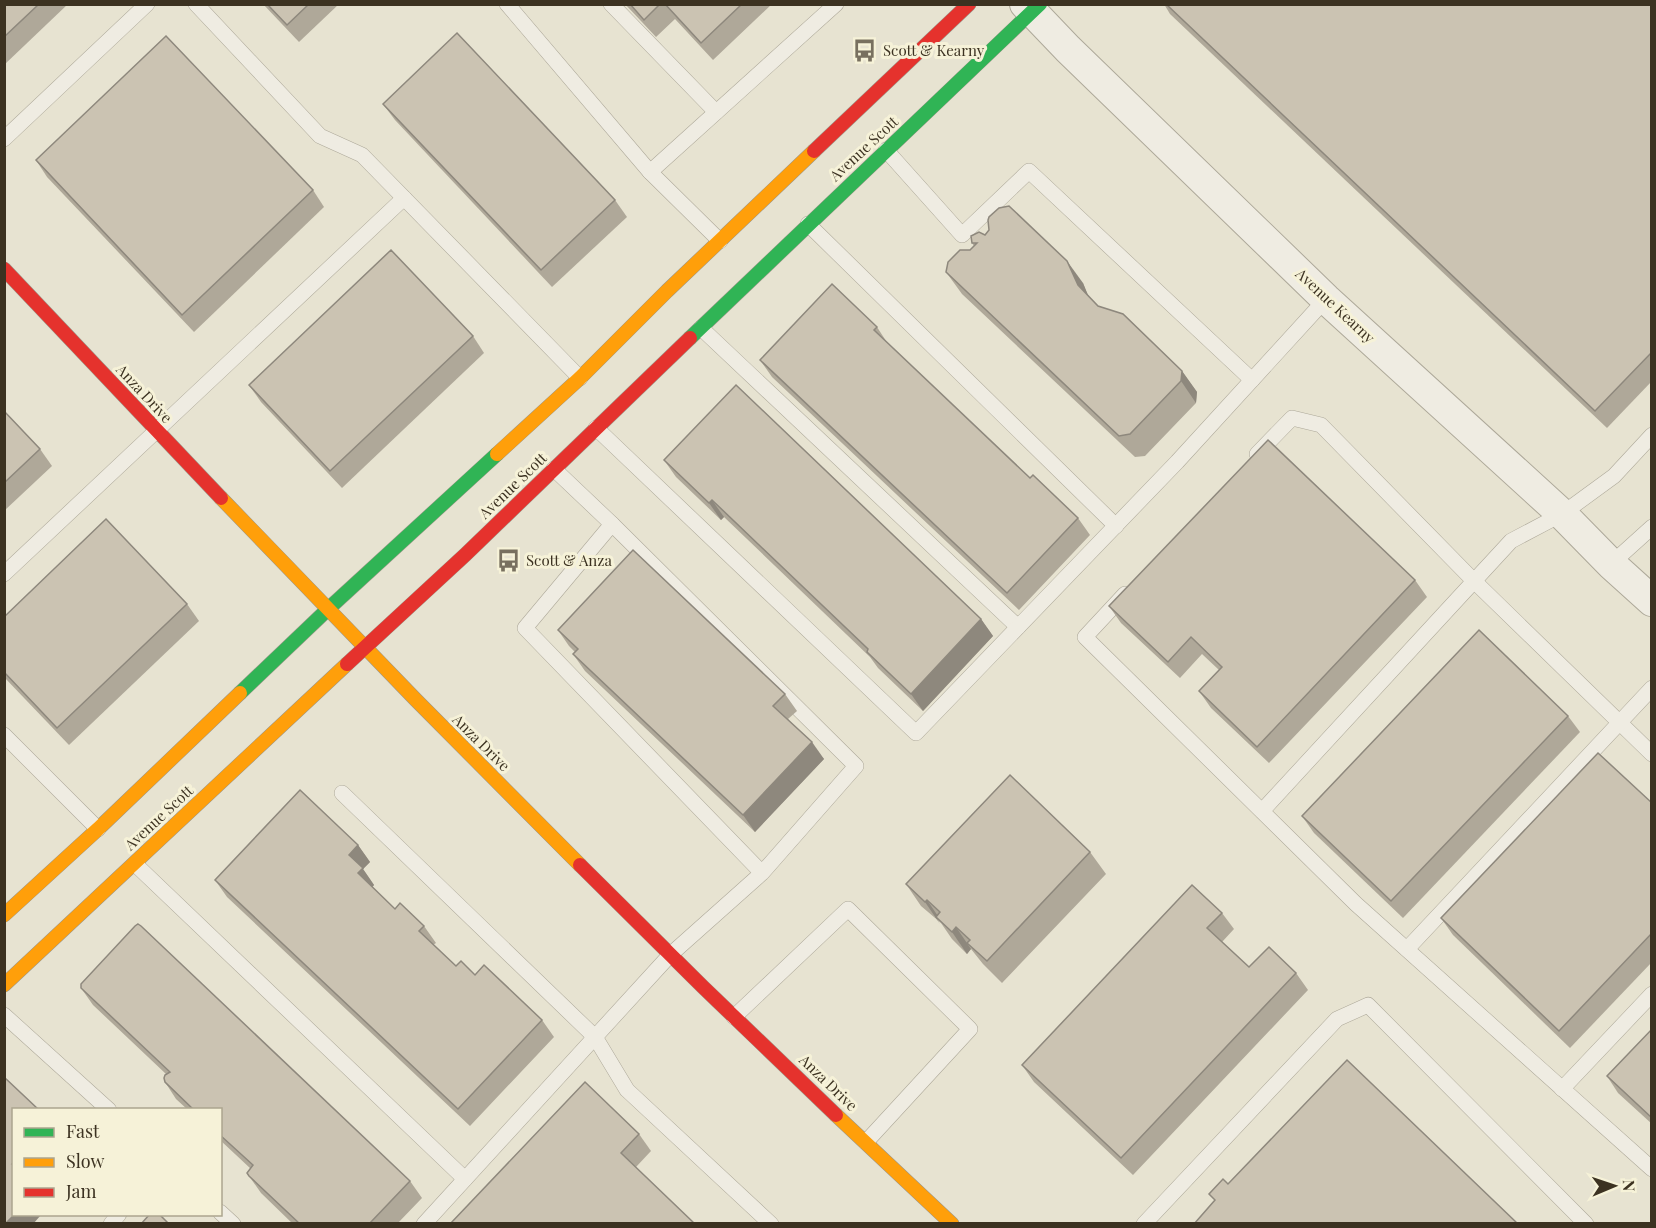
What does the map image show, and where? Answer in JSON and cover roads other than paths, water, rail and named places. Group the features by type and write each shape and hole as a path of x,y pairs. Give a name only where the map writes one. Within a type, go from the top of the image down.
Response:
{"main road":[{"path":"4,915 98,829 327,610 580,378 969,4"},
{"name":"Avenue Scott","path":"4,985 465,555 1032,7"},
{"name":"Anza Drive","path":"4,269 156,432 364,648 670,955 952,1224"}],"street":[{"name":"Avenue Kearny","path":"1032,7 1085,66 1326,299 1562,514 1611,564 1652,601"}],"lane":[{"path":"4,139 147,4"},
{"path":"196,4 320,136 362,155 580,378"},
{"path":"507,4 650,172 720,241"},
{"path":"611,4 716,112"},
{"path":"650,172 836,4"},
{"path":"886,150 962,235 1029,171 1252,380"},
{"path":"4,574 404,198"},
{"path":"808,224 1116,526"},
{"path":"596,428 916,733 1177,462 1326,299"},
{"path":"701,328 1018,627"},
{"path":"1244,469 1292,418 1321,426 1474,581 1652,754"},
{"path":"1262,811 1511,541 1562,514 1614,476 1652,435"},
{"path":"424,1224 670,955 762,873 856,766 612,524 554,470"},
{"path":"612,524 525,628 762,873"},
{"path":"1611,564 1652,527"},
{"path":"1132,587 1084,638 1356,904 1652,1169"},
{"path":"1407,949 1652,688"},
{"path":"4,735 98,829"},
{"path":"342,793 595,1037 627,1090 771,1224"},
{"path":"135,864 465,1179"},
{"path":"734,1017 848,909 970,1029 866,1142"},
{"path":"1562,1089 1652,994"},
{"path":"1144,1224 1337,1019 1368,1005 1586,1224"},
{"path":"4,1015 107,1108"}],"place":[{"name":"Scott & Kearny","path":"865,51"},
{"name":"Scott & Anza","path":"508,561"}]}
